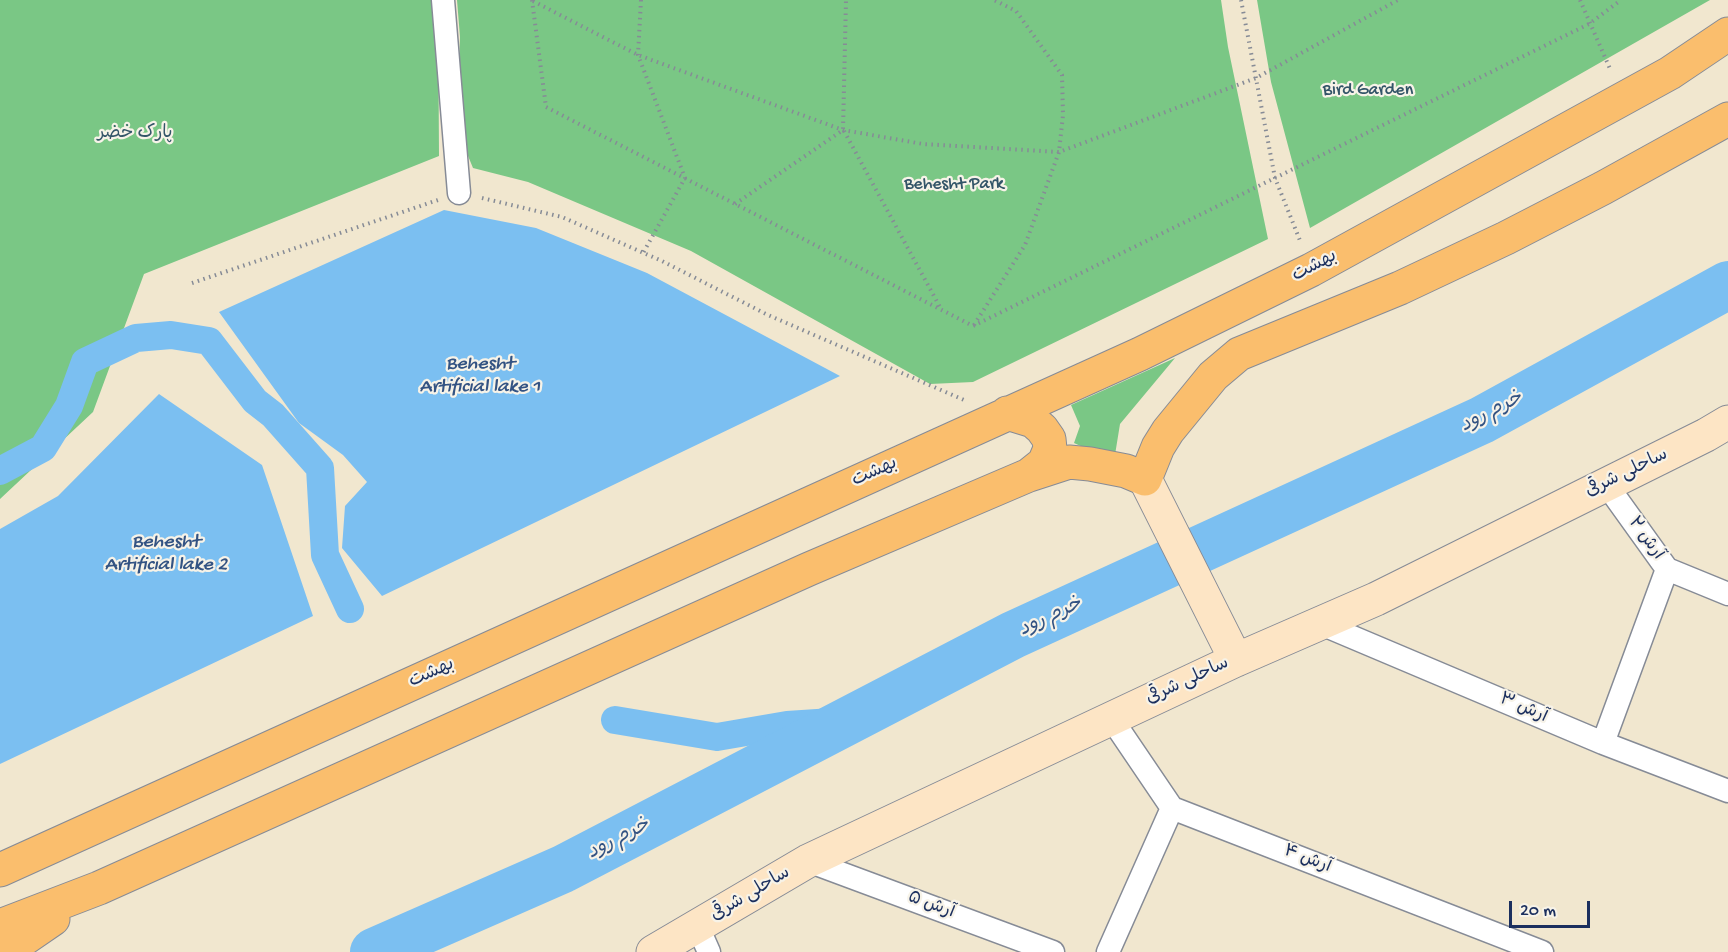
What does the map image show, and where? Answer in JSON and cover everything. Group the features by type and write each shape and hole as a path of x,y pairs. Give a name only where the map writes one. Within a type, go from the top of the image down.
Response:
{"main road":[{"name":"بهشت","path":"0,870 1140,354 1311,270 1670,73 1728,34"},
{"path":"1239,354 1400,288 1506,238 1728,119"},
{"path":"1144,479 1168,431 1213,376 1239,354 1311,270"},
{"path":"1004,415 1033,420 1049,439 1050,449 1044,463 1029,475"},
{"name":"ساحلی شرقی","path":"653,952 704,939 808,861 1236,660 1376,599 1728,422"},
{"path":"0,926 99,888 809,568 1029,475 1069,462 1126,471 1144,479 1236,660"},
{"path":"5,952 99,888"}],"street":[{"path":"443,0 459,193"},
{"name":"آرش ۲","path":"1606,484 1667,569 1728,594"},
{"path":"1603,743 1667,569"},
{"name":"آرش ۳","path":"1319,623 1603,743 1728,791"},
{"path":"1108,952 1172,808 1111,718"},
{"name":"آرش ۴","path":"1172,808 1542,952"},
{"name":"آرش ۵","path":"808,861 1053,952"}],"path":[{"path":"533,0 638,55 843,130 923,144 1059,152 1256,78 1398,0"},
{"path":"533,0 546,107 973,326"},
{"path":"641,0 638,55 686,178"},
{"path":"846,0 843,130 942,310"},
{"path":"973,326 1025,245 1059,152 1063,115 1062,75 1016,11 994,0"},
{"path":"1241,0 1275,178 1311,270"},
{"path":"1580,0 1624,98"},
{"path":"973,326 1589,24 1621,0"},
{"path":"735,204 843,130"},
{"path":"643,253 686,178"},
{"path":"192,284 459,193 562,217 643,253 768,315 1004,415"}],"green space":[{"name":"پارک خضر","path":"0,0 438,0 439,156 144,274 93,412 0,499"},
{"name":"Behesht Park","path":"457,0 1221,0 1228,47 1268,239 973,382 930,384 691,251 528,182 473,168 457,129 460,37"},
{"name":"Bird Garden","path":"1257,0 1710,0 1310,228 1271,82"},
{"path":"1175,358 1120,424 1114,461 1074,443 1080,426 1071,405"}],"water":[{"name":"Behesht Artificial lake 1","path":"444,210 536,228 647,273 840,376 382,596 342,548 345,506 367,482 343,455 299,423 219,312"},
{"name":"Behesht Artificial lake 2","path":"159,394 262,465 313,616 0,764 0,529 58,496"}],"waterway":[{"name":"خرم رود","path":"374,952 563,869 1013,635 1482,420 1728,285"},
{"path":"0,471 43,448 69,406 85,362 136,338 171,335 209,341 255,401 273,415 320,468 325,555 350,609"},
{"path":"615,720 717,737 787,725 848,721"}]}
